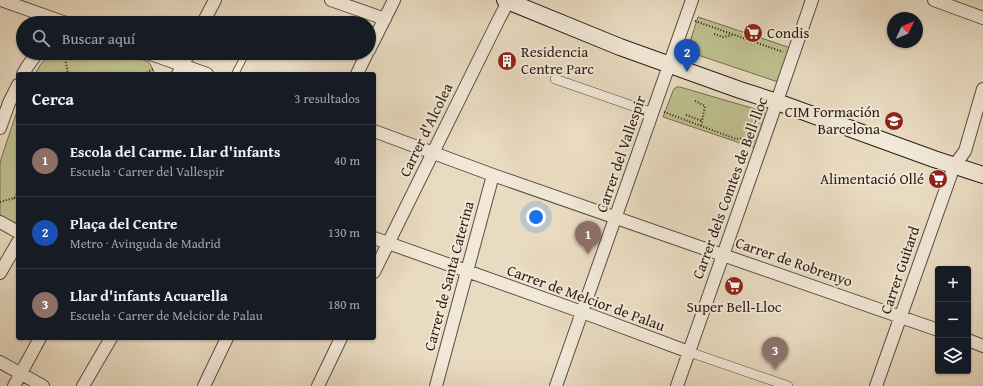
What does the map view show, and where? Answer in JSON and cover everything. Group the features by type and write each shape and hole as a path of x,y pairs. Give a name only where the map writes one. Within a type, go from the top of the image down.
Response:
{"main road":[{"path":"506,1 620,47 983,175"}],"street":[{"path":"1,0 45,16"},
{"path":"207,16 215,0"},
{"path":"331,0 385,19"},
{"path":"376,36 394,0"},
{"name":"Carrer del Vallespir","path":"556,386 616,217 657,112 670,64 692,0"},
{"name":"Carrer dels Comtes de Bell-lloc","path":"677,386 812,0"},
{"path":"934,0 983,18"},
{"name":"Carrer d'Alcolea","path":"376,268 499,19 506,1"},
{"path":"24,72 32,60"},
{"path":"161,60 180,70 194,72"},
{"path":"180,70 185,60"},
{"path":"358,72 364,60"},
{"path":"555,79 657,112"},
{"path":"0,128 3,109 16,88"},
{"name":"Carrer Guitard","path":"876,386 954,166 965,151 983,89"},
{"name":"Carrer de Robrenyo","path":"376,132 493,175 935,329"},
{"name":"Carrer de Santa Caterina","path":"436,386 493,175"},
{"path":"0,222 16,231"},
{"name":"Carrer de Melcior de Palau","path":"376,239 689,352 788,386"},
{"path":"0,273 16,245"},
{"path":"14,386 39,340"},
{"path":"84,386 110,340"},
{"path":"204,386 223,340"},
{"path":"318,386 341,340"},
{"path":"971,341 983,346"},
{"path":"0,362 43,386"}],"lane":[{"path":"236,72 242,60"}],"path":[{"path":"694,21 784,52"},
{"path":"714,34 723,37 732,34"},
{"path":"65,60 68,72"},
{"path":"148,72 153,69"},
{"path":"695,101 705,106 701,126"},
{"path":"657,112 736,139 755,137"},
{"path":"686,115 702,120"},
{"path":"0,202 14,198 16,195"}],"green space":[{"path":"698,17 794,49 779,81 775,81 692,53 689,50 689,45"},
{"path":"45,60 143,60 149,62 154,72 36,72"},
{"path":"677,87 764,112 766,116 755,148 663,117 673,91"},
{"path":"16,114 16,223 0,215 0,162"}],"place":[{"name":"Condis","path":"753,33"},
{"name":"Residencia Centre Parc","path":"507,61"},
{"name":"Plaça del Centre","path":"687,72"},
{"name":"CIM Formación Barcelona","path":"894,121"},
{"name":"Alimentació Ollé","path":"938,179"},
{"name":"Escola del Carme. Llar d'infants","path":"588,254"},
{"name":"Super Bell-Lloc","path":"734,286"},
{"name":"Llar d'infants Acuarella","path":"775,370"}]}
